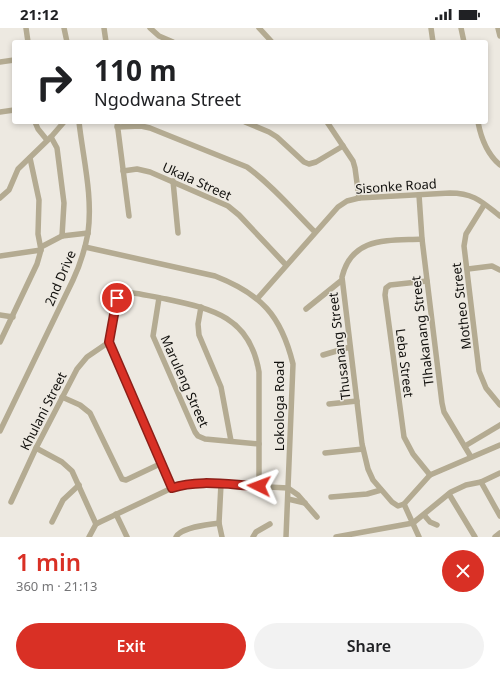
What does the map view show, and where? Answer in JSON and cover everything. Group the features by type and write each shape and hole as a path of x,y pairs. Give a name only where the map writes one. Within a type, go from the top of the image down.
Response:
{"street":[{"path":"26,28 28,40"},
{"path":"64,28 67,40"},
{"path":"104,28 106,40"},
{"path":"150,28 159,36 168,40"},
{"path":"259,28 270,40"},
{"path":"431,28 433,40"},
{"path":"461,28 464,40"},
{"path":"498,28 500,36"},
{"path":"0,62 12,60"},
{"path":"0,112 12,110"},
{"path":"36,124 38,130 57,148 64,203 62,236"},
{"path":"0,198 9,190 18,169 62,124"},
{"name":"2nd Drive","path":"0,431 73,280 85,247 88,233 89,212 88,192 79,124"},
{"path":"250,124 269,132 304,162 309,164 316,162 343,146"},
{"path":"328,124 353,161 359,198"},
{"path":"479,124 485,144 491,156 500,165"},
{"path":"129,216 117,125 150,128 247,167 267,184 315,232"},
{"path":"0,342 37,264 41,249 38,234 39,200 30,158"},
{"name":"Ukala Street","path":"123,171 144,170 173,181 228,206 239,215 286,265"},
{"path":"173,181 178,233"},
{"name":"Sisonke Road","path":"258,298 315,232 338,207 348,200 359,198 464,194 476,198 500,216"},
{"name":"Tlhakanang Street","path":"419,195 422,239 442,403 444,412 471,457"},
{"name":"Motheo Street","path":"484,205 468,229 464,239 479,372 486,388 500,405"},
{"path":"0,256 41,249 62,236 88,233"},
{"name":"Thusanang Street","path":"404,504 398,506 392,502 373,480 362,449 342,280 347,262 365,245 382,241 422,239"},
{"name":"Lokologa Road","path":"85,247 214,276 227,281 258,298 275,319 290,353 293,364 286,537"},
{"path":"468,269 492,266 500,270"},
{"path":"306,309 342,280"},
{"name":"Leba Street","path":"427,281 390,285 386,288 385,295 404,437 413,454 430,475"},
{"path":"172,488 109,342 118,295 123,291 201,307 216,312 231,321 245,336 253,348 259,372 259,486"},
{"name":"Maruleng Street","path":"159,298 153,336 195,432 201,438 259,444"},
{"path":"201,307 198,324 199,335 221,387 231,441"},
{"path":"0,315 13,317"},
{"name":"Khulani Street","path":"11,502 36,448 81,362 109,342"},
{"path":"323,354 350,347"},
{"path":"62,397 90,413 122,479 126,480 162,463"},
{"path":"329,404 356,401"},
{"path":"465,446 500,425"},
{"path":"419,537 404,504 430,475 500,445"},
{"path":"36,448 68,466 72,471 96,524"},
{"path":"325,453 362,449"},
{"path":"336,537 413,523 449,494 466,485 481,482 500,473"},
{"path":"481,482 500,516"},
{"path":"89,537 96,524 172,488 190,483 288,488 298,495 317,517"},
{"path":"221,484 219,523 222,537"},
{"path":"52,522 63,500 79,485"},
{"path":"331,497 366,494 381,490"},
{"path":"449,494 475,537"},
{"path":"288,499 305,503"},
{"path":"116,514 127,537"},
{"path":"424,515 430,522 437,525"},
{"path":"176,537 179,533 188,529 219,523"},
{"path":"253,537 256,532 270,524"},
{"path":"495,537 500,533"}],"route":[{"path":"117,298 109,342 172,488 190,483 259,486"}]}
